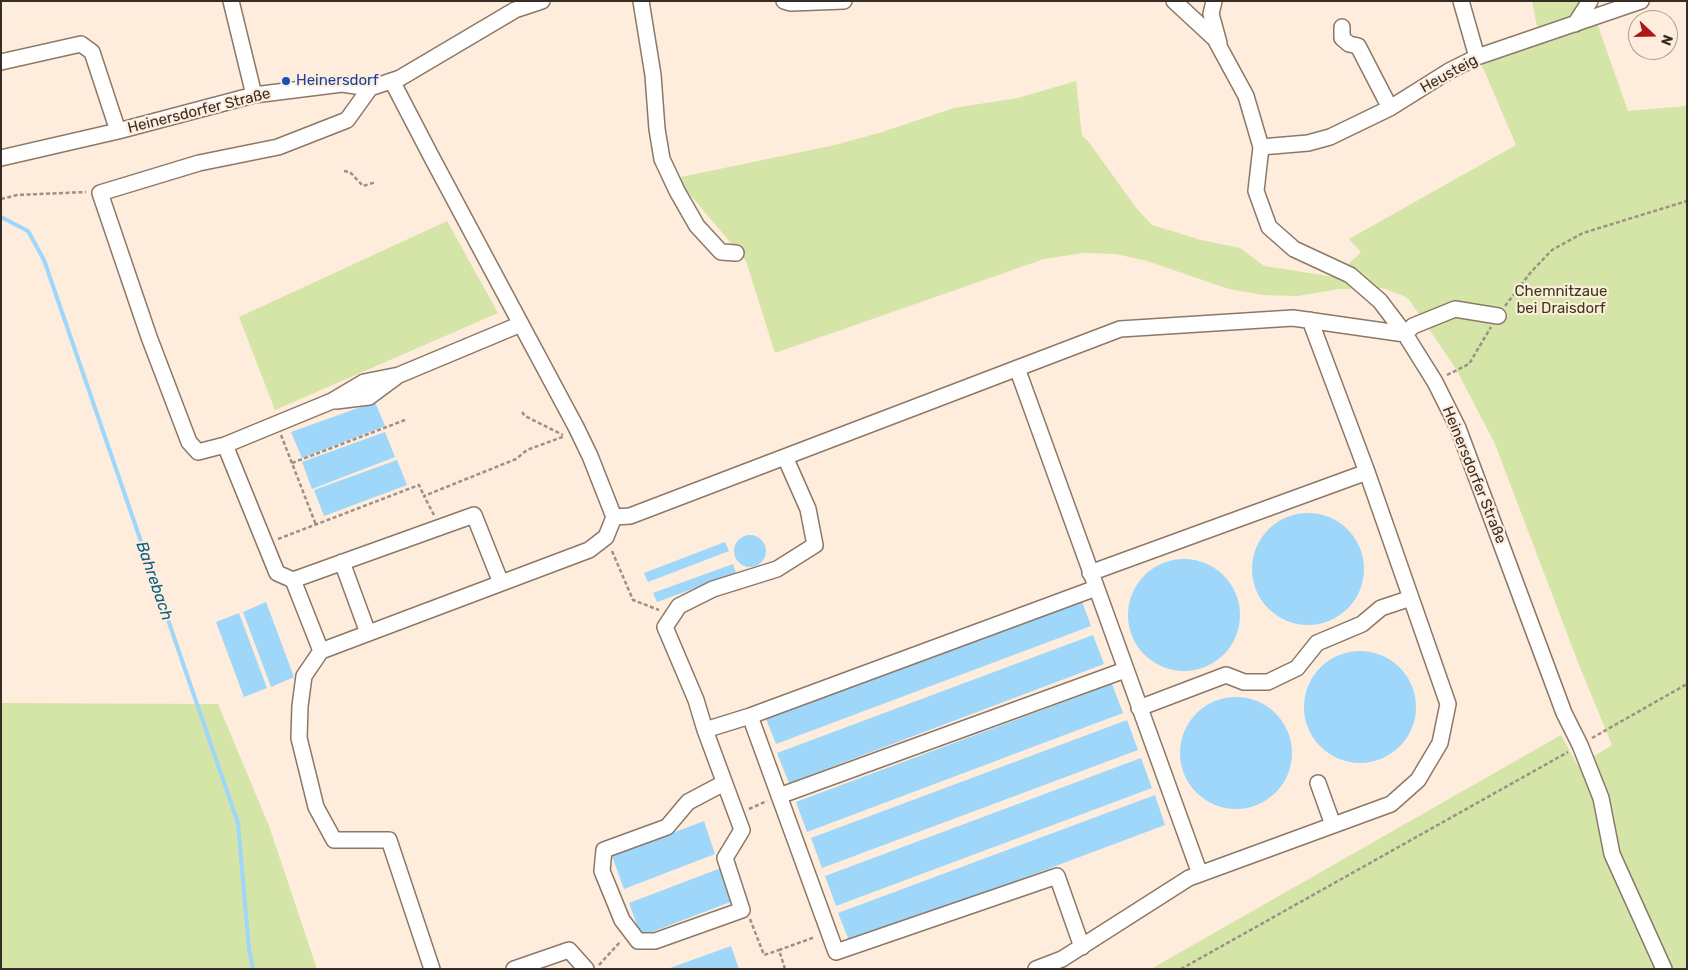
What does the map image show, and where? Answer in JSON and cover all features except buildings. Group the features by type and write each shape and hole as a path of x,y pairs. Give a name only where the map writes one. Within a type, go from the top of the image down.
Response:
{"street":[{"path":"231,1 254,95"},
{"name":"Heinersdorfer Straße","path":"1,158 118,131 254,95 342,84 370,88 400,78 514,6 542,1"},
{"path":"641,1 653,75 657,129 662,159 677,191 701,231 721,252 736,253"},
{"path":"784,1 791,3 844,1"},
{"name":"Heinersdorfer Straße","path":"1174,1 1218,42 1246,96 1261,147 1256,191 1269,227 1294,249 1350,275 1380,300 1435,382 1458,428 1564,713 1580,745 1601,798 1612,854 1664,969"},
{"path":"1214,1 1211,14 1218,42"},
{"path":"1461,1 1477,57"},
{"path":"1575,24 1590,1"},
{"name":"Heusteig","path":"1261,147 1308,143 1339,133 1390,108 1449,71 1477,57 1575,24 1615,5 1641,1"},
{"path":"1342,27 1342,38 1349,44 1358,46 1390,108"},
{"name":"Heinersdorfer Straße","path":"1,62 81,44 92,52 118,131"},
{"path":"392,81 585,446 614,517 606,537 590,550 321,651 304,676 300,706 300,738 316,807 334,840 389,840 432,969"},
{"path":"370,88 347,120 278,147 199,163 100,194 149,337 189,442 198,452 225,445 332,402 364,382 399,375 521,324"},
{"path":"614,517 630,516 1120,329 1293,318 1404,334 1412,326 1455,310 1498,316"},
{"path":"1036,969 1062,959 1190,878 1391,804 1418,780 1440,743 1448,704 1367,472 1310,320"},
{"path":"1017,368 1200,874"},
{"path":"225,445 277,573 293,580 474,516 501,583"},
{"path":"724,783 688,802 667,827 604,850 602,871 622,920 638,941 655,941 742,910 725,858 742,830 705,730 696,700 665,627 678,606 712,589 777,569 815,545 808,509 785,457"},
{"path":"1090,573 1367,472"},
{"path":"342,562 368,633"},
{"path":"293,580 321,651"},
{"path":"705,730 750,716 1096,588"},
{"path":"1139,708 1226,675 1244,682 1268,682 1297,668 1317,643 1362,624 1381,608 1411,598"},
{"path":"780,796 1125,670"},
{"path":"750,716 836,952 1058,876 1082,946"},
{"path":"1318,783 1333,826"},
{"path":"514,969 569,950 586,969"}],"path":[{"path":"344,171 350,172 363,186 376,182"},
{"path":"1,199 17,195 83,192 100,194"},
{"path":"1435,382 1469,364 1498,316 1531,272 1552,250 1583,233 1687,201"},
{"path":"522,412 524,416 585,446"},
{"path":"292,463 405,420"},
{"path":"277,424 316,525"},
{"path":"424,496 516,459 527,450 566,436"},
{"path":"265,544 419,484 440,527"},
{"path":"606,537 633,600 672,616"},
{"path":"1181,969 1687,684"},
{"path":"736,814 780,796"},
{"path":"742,910 749,917 764,955 829,932"},
{"path":"595,969 631,931"},
{"path":"779,950 785,969"}],"green space":[{"path":"1532,1 1584,1 1574,18 1538,31"},
{"name":"Chemnitzaue bei Draisdorf","path":"1597,23 1628,111 1687,106 1687,969 1151,969 1561,735 1578,766 1612,745 1579,665 1495,444 1456,369 1410,301 1406,297 1383,288 1339,289 1298,296 1263,295 1229,289 1147,261 1116,254 1083,253 1044,259 775,353 746,261 676,178 835,145 879,133 954,108 1018,98 1076,81 1082,136 1088,141 1137,209 1152,225 1201,240 1240,248 1264,266 1335,277 1361,252 1349,239 1516,145 1480,61"},
{"path":"447,221 498,313 275,410 239,317"},
{"path":"1,703 218,704 269,826 317,969 1,969"}],"water":[{"path":"375,402 385,426 302,458 291,432"},
{"path":"385,432 395,457 312,489 302,462"},
{"path":"397,460 407,485 324,516 314,490"},
{"path":"1308,513 1319,514 1329,518 1347,530 1359,548 1363,558 1363,580 1359,590 1347,608 1329,620 1319,624 1308,625 1297,624 1287,620 1269,608 1257,590 1253,580 1252,569 1253,558 1257,548 1269,530 1287,518 1297,514"},
{"path":"750,535 756,536 761,540 765,545 765,557 761,562 756,566 750,567 744,566 739,562 735,557 734,551 735,545 739,540 744,536"},
{"path":"725,542 729,551 648,582 644,573"},
{"path":"1184,559 1195,560 1205,564 1223,576 1235,594 1239,604 1239,626 1235,636 1223,654 1205,666 1195,670 1184,671 1173,670 1163,666 1145,654 1133,636 1129,626 1128,615 1129,604 1133,594 1145,576 1163,564 1173,560"},
{"path":"733,564 736,573 657,602 653,593"},
{"path":"1080,596 1091,626 776,744 764,714"},
{"path":"266,602 294,677 271,687 243,612"},
{"path":"239,613 267,688 244,697 216,622"},
{"path":"1093,635 1104,664 789,783 777,753"},
{"path":"1360,651 1371,652 1381,656 1399,668 1411,686 1415,696 1415,718 1411,728 1399,746 1381,758 1371,762 1360,763 1349,762 1339,758 1321,746 1309,728 1305,718 1304,707 1305,696 1309,686 1321,668 1339,656 1349,652"},
{"path":"1112,684 1123,713 807,832 796,802"},
{"path":"1236,697 1247,698 1257,702 1275,714 1287,732 1291,742 1291,764 1287,774 1275,792 1257,804 1247,808 1236,809 1225,808 1215,804 1197,792 1185,774 1181,764 1180,753 1181,742 1185,732 1197,714 1215,702 1225,698"},
{"path":"1127,720 1138,750 822,868 811,838"},
{"path":"1141,758 1152,788 836,906 825,876"},
{"path":"1155,795 1165,825 850,943 838,913"},
{"path":"704,821 715,854 624,889 612,856"},
{"path":"721,868 733,901 641,936 629,903"},
{"path":"731,946 739,969 669,969 670,968"}],"waterway":[{"name":"Bahrebach","path":"1,217 28,231 44,260 238,823 249,949 253,969"}],"place":[{"name":"Heinersdorf","path":"286,81"}]}
